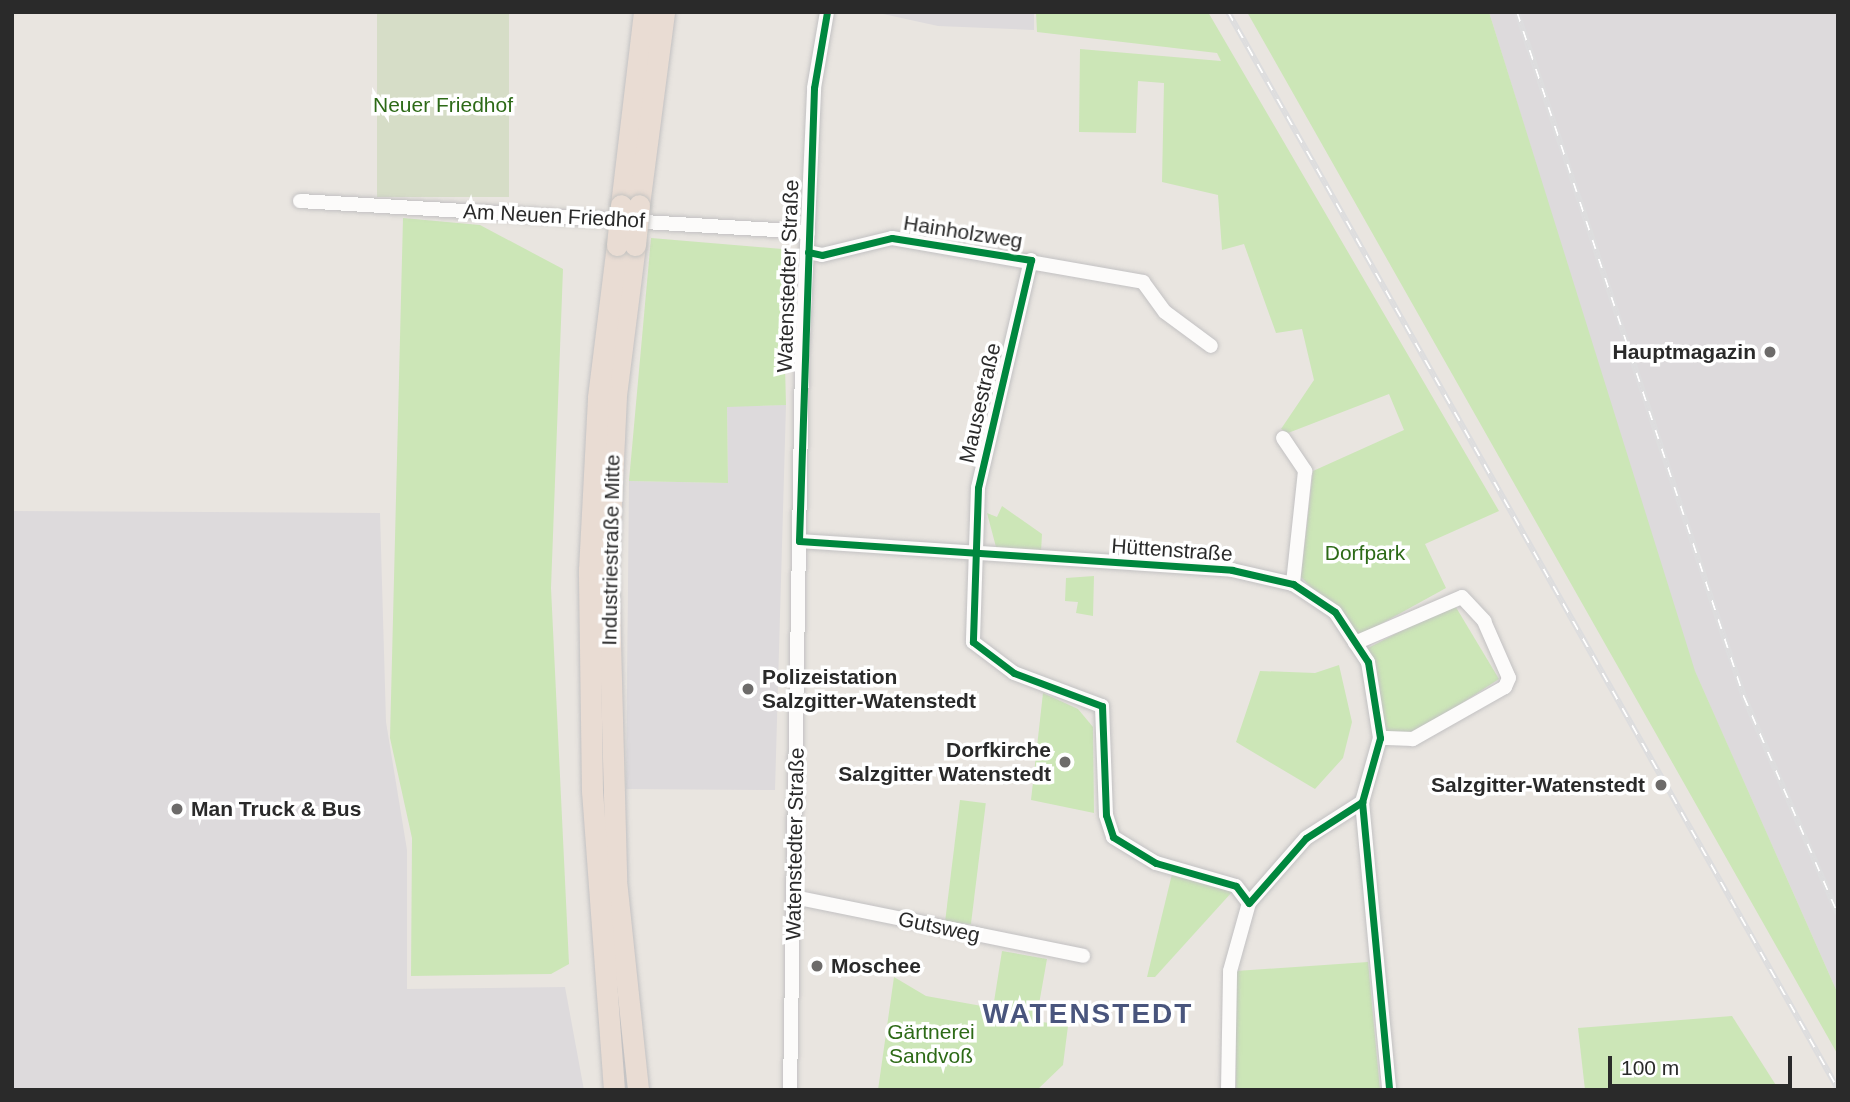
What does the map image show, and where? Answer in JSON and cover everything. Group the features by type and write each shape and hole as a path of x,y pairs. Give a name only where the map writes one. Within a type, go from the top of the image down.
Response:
{"highway":[{"name":"Industriestraße Mitte","path":"638,1090 621,967 613,827 608,566 626,245 645,12"},
{"name":"Industriestraße Mitte","path":"630,205 664,12"},
{"name":"Industriestraße Mitte","path":"614,1090 592,791 589,570 598,397 626,245"}],"street":[{"name":"Watenstedter Straße","path":"790,1090 799,541 808,232 814,88 827,12"},
{"name":"Am Neuen Friedhof","path":"300,201 808,232"},
{"name":"Hainholzweg","path":"808,252 822,255 892,238 1031,260 1143,282 1165,312 1211,346"},
{"name":"Mausestraße","path":"1031,260 978,488 973,642 1014,673 1102,706 1106,815 1113,837 1156,863 1236,886 1249,903"},
{"path":"1283,438 1305,471 1293,584"},
{"name":"Hüttenstraße","path":"799,541 975,555 1232,570 1293,584 1335,612 1368,662 1380,738 1362,802 1389,1090"},
{"path":"1355,643 1462,597 1484,621 1509,678 1505,687 1413,739 1380,738"},
{"path":"1228,1090 1230,971 1249,903 1306,838 1362,802"},
{"name":"Gutsweg","path":"794,897 1083,956"}],"shaded area":[{"path":"874,12 1034,12 1034,30 938,26"},
{"path":"1489,12 1838,12 1838,994 1688,656"},
{"path":"786,405 775,790 626,789 629,481 728,483 727,406"},
{"name":"Man Truck & Bus","path":"12,511 380,513 386,722 407,850 407,989 565,987 584,1090 12,1090"}],"green space":[{"name":"Neuer Friedhof","path":"377,12 509,12 509,197 377,197"},
{"name":"Dorfpark","path":"1036,12 1208,12 1499,511 1425,544 1446,588 1359,636 1301,577 1313,471 1404,430 1389,394 1288,433 1281,429 1314,380 1302,329 1276,333 1244,244 1222,250 1218,195 1162,182 1164,83 1138,81 1136,133 1079,132 1080,49 1221,61 1217,53 1037,32"},
{"path":"1247,12 1489,12 1695,671 1838,994 1838,1055"},
{"path":"403,218 480,225 563,269 551,588 569,964 551,974 411,976 412,838 390,738"},
{"path":"651,238 782,249 786,405 727,407 728,483 629,481"},
{"path":"1002,506 1042,534 1041,552 996,547 987,513 997,517"},
{"path":"1094,576 1093,616 1076,613 1078,602 1065,601 1066,578"},
{"path":"1454,604 1499,679 1413,735 1384,736 1366,649"},
{"path":"1339,665 1352,722 1343,758 1315,789 1236,742 1260,671 1315,673"},
{"path":"1043,693 1078,709 1093,727 1094,813 1031,800"},
{"path":"960,800 986,803 971,924 945,921"},
{"path":"1173,870 1232,892 1155,977 1147,977"},
{"name":"Gärtnerei Sandvoß","path":"1002,951 1047,959 1036,1021 1068,1026 1063,1065 1037,1090 878,1090 894,977 926,996 993,1008"},
{"path":"1368,962 1380,1090 1236,1090 1236,971"},
{"path":"1732,1016 1779,1090 1585,1090 1578,1028"}],"railway":[{"path":"1228,12 1838,1089"},
{"path":"1517,12 1744,697 1838,914"}],"cycle path":[{"path":"827,12 814,88 799,541 1232,570 1293,584 1335,612 1368,662 1380,738 1362,802 1389,1090"},
{"path":"808,252 822,255 892,238 1031,260 978,488 973,642 1014,673 1102,706 1106,815 1113,837 1156,863 1236,886 1249,903 1306,838 1362,802"}],"place":[{"name":"Hauptmagazin","path":"1770,352"},
{"name":"Polizeistation Salzgitter-Watenstedt","path":"748,689"},
{"name":"Dorfkirche Salzgitter Watenstedt","path":"1065,762"},
{"name":"Salzgitter-Watenstedt","path":"1661,785"},
{"name":"Man Truck & Bus","path":"177,809"},
{"name":"Moschee","path":"817,966"}],"district":[{"name":"WATENSTEDT","path":"1088,1014"}]}
